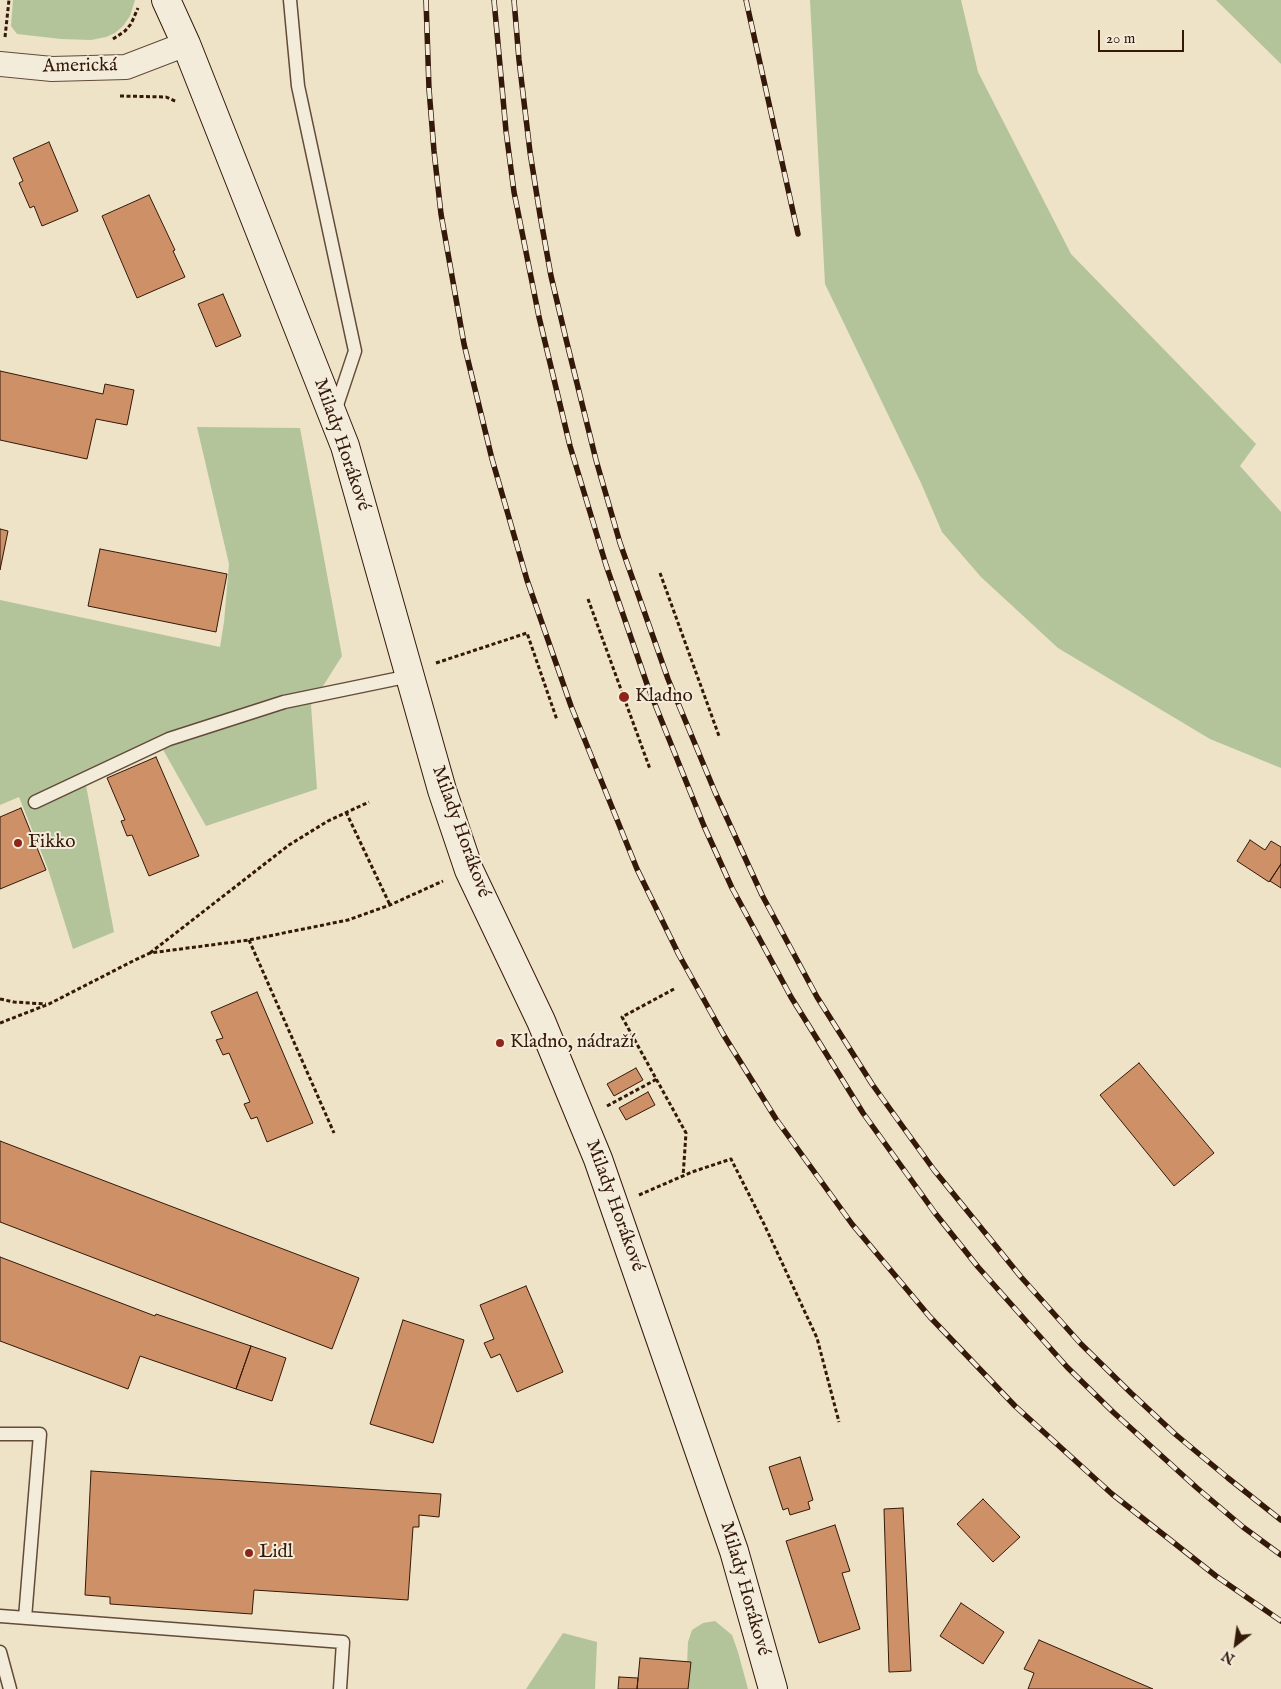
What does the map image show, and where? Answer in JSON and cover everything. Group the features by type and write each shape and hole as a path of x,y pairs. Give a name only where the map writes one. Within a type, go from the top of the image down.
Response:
{"street":[{"name":"Milady Horákové","path":"166,0 186,44 345,446 442,790 469,870 541,1021 598,1159 734,1552 772,1689"},
{"name":"Americká","path":"0,64 52,69 126,67 186,44"}],"lane":[{"path":"290,0 298,86 355,351 334,416"},
{"path":"35,802 169,739 284,702 410,676"},
{"path":"0,1435 40,1434 25,1618"},
{"path":"0,1616 343,1642 340,1689"},
{"path":"0,1652 10,1689"}],"path":[{"path":"5,38 9,0"},
{"path":"108,41 120,35 131,24 138,8 139,0"},
{"path":"0,37 13,39"},
{"path":"119,96 166,97 180,104"},
{"path":"660,573 719,736"},
{"path":"588,599 650,769"},
{"path":"434,664 527,633 558,720"},
{"path":"0,1022 49,1004 150,953 289,845 328,821 369,802"},
{"path":"150,953 249,940 348,920 390,904 346,812"},
{"path":"249,940 334,1133"},
{"path":"674,989 622,1017 658,1079 686,1133 683,1176"},
{"path":"0,999 14,1002 49,1004"},
{"path":"603,1109 658,1079"},
{"path":"640,1195 683,1176 731,1159 764,1224 816,1338 839,1422"}],"green space":[{"path":"13,0 135,0 130,16 123,26 115,33 106,37 91,40 17,34 11,26"},
{"path":"810,0 961,0 978,72 1071,254 1256,444 1240,466 1281,512 1281,768 1210,739 1058,648 981,577 942,532 921,483 825,284"},
{"path":"1216,0 1281,0 1281,64"},
{"path":"197,427 300,428 342,656 311,705 317,789 206,826 161,746 84,775 114,932 73,949 48,869 19,797 0,805 0,600 220,647 229,564"},
{"path":"715,1621 732,1635 748,1689 686,1689 688,1642 692,1630 703,1623"},
{"path":"563,1633 597,1642 595,1689 526,1689"}],"building":[{"path":"49,142 78,211 42,226 34,206 30,208 19,183 23,181 13,158"},
{"path":"149,195 175,250 173,251 185,277 137,298 102,216"},
{"path":"223,294 241,336 216,347 198,304"},
{"path":"0,371 103,394 105,384 134,390 127,425 96,419 87,459 0,440"},
{"path":"0,529 8,531 0,570"},
{"path":"100,549 227,574 216,632 88,606"},
{"path":"156,757 199,856 149,876 132,835 127,836 121,821 125,820 107,778"},
{"name":"Fikko","path":"21,808 46,870 0,889 0,817"},
{"path":"1250,840 1265,850 1271,841 1281,847 1281,864 1269,882 1237,861"},
{"path":"1281,864 1281,888 1270,881"},
{"path":"257,992 313,1123 267,1142 257,1117 251,1119 244,1104 250,1102 229,1053 223,1055 216,1040 223,1038 211,1012"},
{"path":"1139,1063 1214,1153 1174,1186 1100,1095"},
{"path":"636,1068 643,1080 614,1096 607,1084"},
{"path":"648,1092 655,1105 626,1120 619,1108"},
{"path":"0,1141 359,1278 332,1349 0,1222"},
{"path":"0,1257 155,1316 156,1314 251,1346 236,1389 140,1356 128,1389 0,1341"},
{"path":"526,1286 563,1372 517,1392 500,1354 491,1358 484,1343 494,1339 480,1305"},
{"path":"403,1320 464,1340 433,1443 370,1424"},
{"path":"251,1346 286,1358 272,1401 236,1389"},
{"path":"800,1457 813,1500 808,1502 810,1509 790,1515 788,1508 783,1510 769,1467"},
{"name":"Lidl","path":"91,1471 441,1494 439,1517 419,1515 419,1527 413,1527 408,1600 254,1590 252,1614 110,1604 110,1597 85,1595"},
{"path":"983,1499 1020,1537 993,1562 957,1524"},
{"path":"903,1508 911,1671 889,1672 884,1509"},
{"path":"835,1525 850,1571 842,1573 860,1629 819,1643 786,1541"},
{"path":"961,1603 1004,1632 983,1664 940,1636"},
{"path":"1039,1640 1153,1689 1028,1689 1034,1673 1024,1669"},
{"path":"640,1658 691,1662 688,1689 637,1689"},
{"path":"619,1677 638,1678 637,1689 618,1689"}],"railway":[{"path":"426,0 429,89 441,214 464,344 492,459 527,580 571,706 637,869 679,955 723,1034 776,1119 852,1224 930,1317 1015,1406 1112,1494 1216,1576 1281,1621"},
{"path":"494,0 506,131 514,192 539,317 570,446 606,565 648,687 704,826 732,888 791,997 863,1113 935,1213 978,1267 1067,1367 1113,1412 1197,1488 1243,1527 1281,1555"},
{"path":"514,0 530,152 540,215 551,276 596,460 620,543 668,679 715,792 762,895 817,997 872,1084 934,1170 1021,1277 1081,1344 1131,1393 1175,1434 1281,1520"},
{"path":"746,0 798,234"}],"place":[{"name":"Kladno","path":"624,697"},
{"name":"Fikko","path":"18,843"},
{"name":"Kladno, nádraží","path":"500,1043"},
{"name":"Lidl","path":"249,1553"}]}
